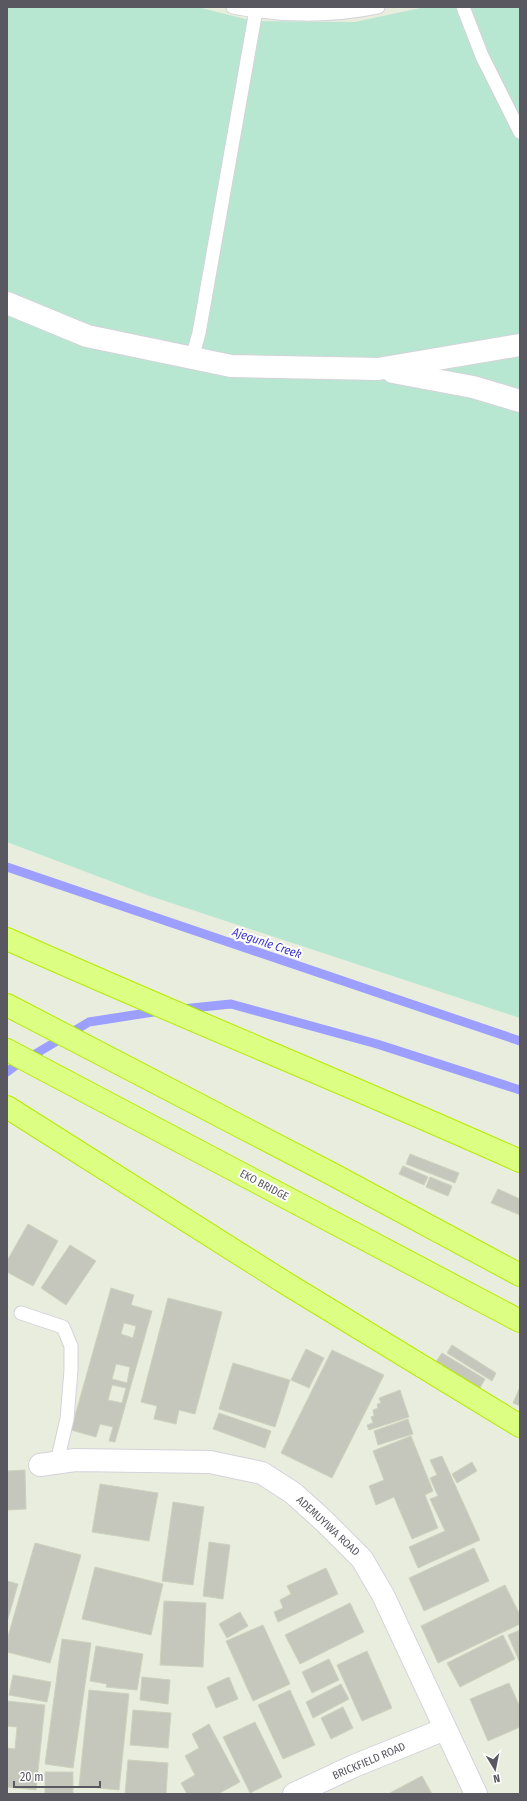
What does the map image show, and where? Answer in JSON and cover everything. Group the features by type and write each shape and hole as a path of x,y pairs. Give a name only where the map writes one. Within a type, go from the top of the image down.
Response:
{"highway":[{"path":"7,939 80,972 387,1102 520,1161"},
{"path":"7,1005 332,1174 520,1275"},
{"name":"EKO BRIDGE","path":"7,1050 520,1321"},
{"path":"7,1108 287,1284 520,1426"}],"street":[{"path":"7,303 87,336 231,366 378,369 473,387 520,401"},
{"path":"378,369 520,345"},
{"name":"ADEMUYIWA ROAD","path":"48,1464 75,1460 210,1462 262,1473 281,1485 324,1521 362,1559 383,1595 476,1794"},
{"name":"BRICKFIELD ROAD","path":"294,1794 354,1766 445,1728"}],"lane":[{"path":"233,7 285,13 328,13 378,7"},
{"path":"463,7 482,56 520,132"},
{"path":"192,358 199,333 256,10"},
{"path":"21,1313 63,1327 72,1346 67,1419 48,1464"}],"green space":[{"path":"7,7 197,7 253,21 355,22 425,7 520,7 520,1018 147,895 7,842"}],"building":[{"path":"410,1154 459,1173 455,1183 406,1164"},
{"path":"403,1166 428,1177 424,1185 399,1174"},
{"path":"430,1177 452,1186 448,1196 426,1187"},
{"path":"498,1189 520,1199 520,1215 491,1203"},
{"path":"28,1224 58,1241 33,1286 7,1272 7,1261"},
{"path":"70,1245 96,1261 66,1305 41,1288"},
{"path":"111,1288 134,1295 131,1305 152,1311 115,1442 109,1441 113,1427 100,1424 96,1437 71,1430","holes":["124,1323 136,1326 133,1338 121,1334","116,1364 130,1367 127,1383 112,1379","112,1385 126,1388 122,1403 108,1400"]},
{"path":"168,1298 222,1312 195,1414 179,1410 176,1424 154,1419 157,1406 141,1402"},
{"path":"452,1345 496,1373 492,1381 447,1353"},
{"path":"306,1349 324,1358 309,1388 291,1380"},
{"path":"332,1350 384,1375 332,1478 281,1453"},
{"path":"442,1353 485,1379 477,1393 433,1366"},
{"path":"233,1363 290,1380 275,1427 219,1409"},
{"path":"520,1387 520,1406 513,1403"},
{"path":"400,1390 409,1417 369,1430 367,1425 373,1423 371,1417 374,1416 373,1410 378,1408 377,1404 381,1403 379,1398"},
{"path":"219,1413 271,1431 265,1448 213,1429"},
{"path":"408,1419 413,1434 378,1445 374,1431"},
{"path":"411,1436 433,1491 425,1495 438,1528 412,1539 394,1497 376,1505 369,1486 384,1480 373,1451"},
{"path":"442,1456 480,1540 418,1568 409,1547 445,1531 430,1499 438,1496 430,1478 437,1475 430,1460"},
{"path":"472,1462 477,1471 457,1483 452,1474"},
{"path":"25,1470 26,1509 7,1510 7,1471"},
{"path":"100,1484 158,1493 149,1541 92,1532"},
{"path":"173,1502 204,1507 193,1585 162,1581"},
{"path":"209,1542 230,1545 223,1599 203,1596"},
{"path":"35,1543 81,1555 50,1663 7,1652 7,1640"},
{"path":"474,1548 489,1581 424,1611 409,1578"},
{"path":"95,1567 163,1584 151,1635 82,1619"},
{"path":"326,1568 338,1594 278,1622 274,1612 283,1608 280,1600 291,1594 287,1586"},
{"path":"7,1581 18,1584 7,1622"},
{"path":"505,1585 520,1615 520,1624 438,1663 421,1626"},
{"path":"164,1601 206,1603 203,1667 160,1665"},
{"path":"350,1603 364,1632 300,1664 285,1635"},
{"path":"240,1612 248,1626 227,1638 219,1624"},
{"path":"263,1625 290,1684 253,1701 226,1641"},
{"path":"520,1630 520,1663 508,1635"},
{"path":"503,1635 515,1659 460,1687 447,1663"},
{"path":"62,1639 91,1643 73,1768 45,1764"},
{"path":"96,1646 143,1654 137,1690 106,1687 107,1684 90,1681"},
{"path":"367,1651 392,1708 362,1721 337,1665"},
{"path":"329,1659 339,1680 312,1693 302,1672"},
{"path":"13,1675 51,1682 47,1702 9,1695"},
{"path":"142,1677 170,1680 168,1704 140,1700"},
{"path":"229,1677 238,1699 216,1708 207,1687"},
{"path":"509,1683 520,1707 520,1727 488,1741 470,1699"},
{"path":"341,1684 349,1699 313,1718 306,1702"},
{"path":"89,1690 129,1694 119,1790 79,1786"},
{"path":"290,1690 315,1745 283,1759 258,1705"},
{"path":"7,1701 45,1705 36,1790 7,1787 7,1748 15,1749 17,1727 7,1726"},
{"path":"343,1707 353,1728 331,1739 321,1718"},
{"path":"133,1710 171,1713 168,1748 130,1745"},
{"path":"255,1722 282,1777 250,1793 223,1737"},
{"path":"209,1724 240,1782 218,1794 187,1794 181,1783 195,1775 185,1756 199,1748 192,1734"},
{"path":"128,1760 168,1763 166,1794 125,1794"},
{"path":"45,1772 73,1772 73,1794 45,1794"},
{"path":"422,1776 432,1794 388,1794"}],"waterway":[{"name":"Ajegunle Creek","path":"7,867 520,1041"},
{"path":"182,1009 231,1004 377,1044 520,1090"},
{"path":"7,1072 89,1022 160,1011"}]}
